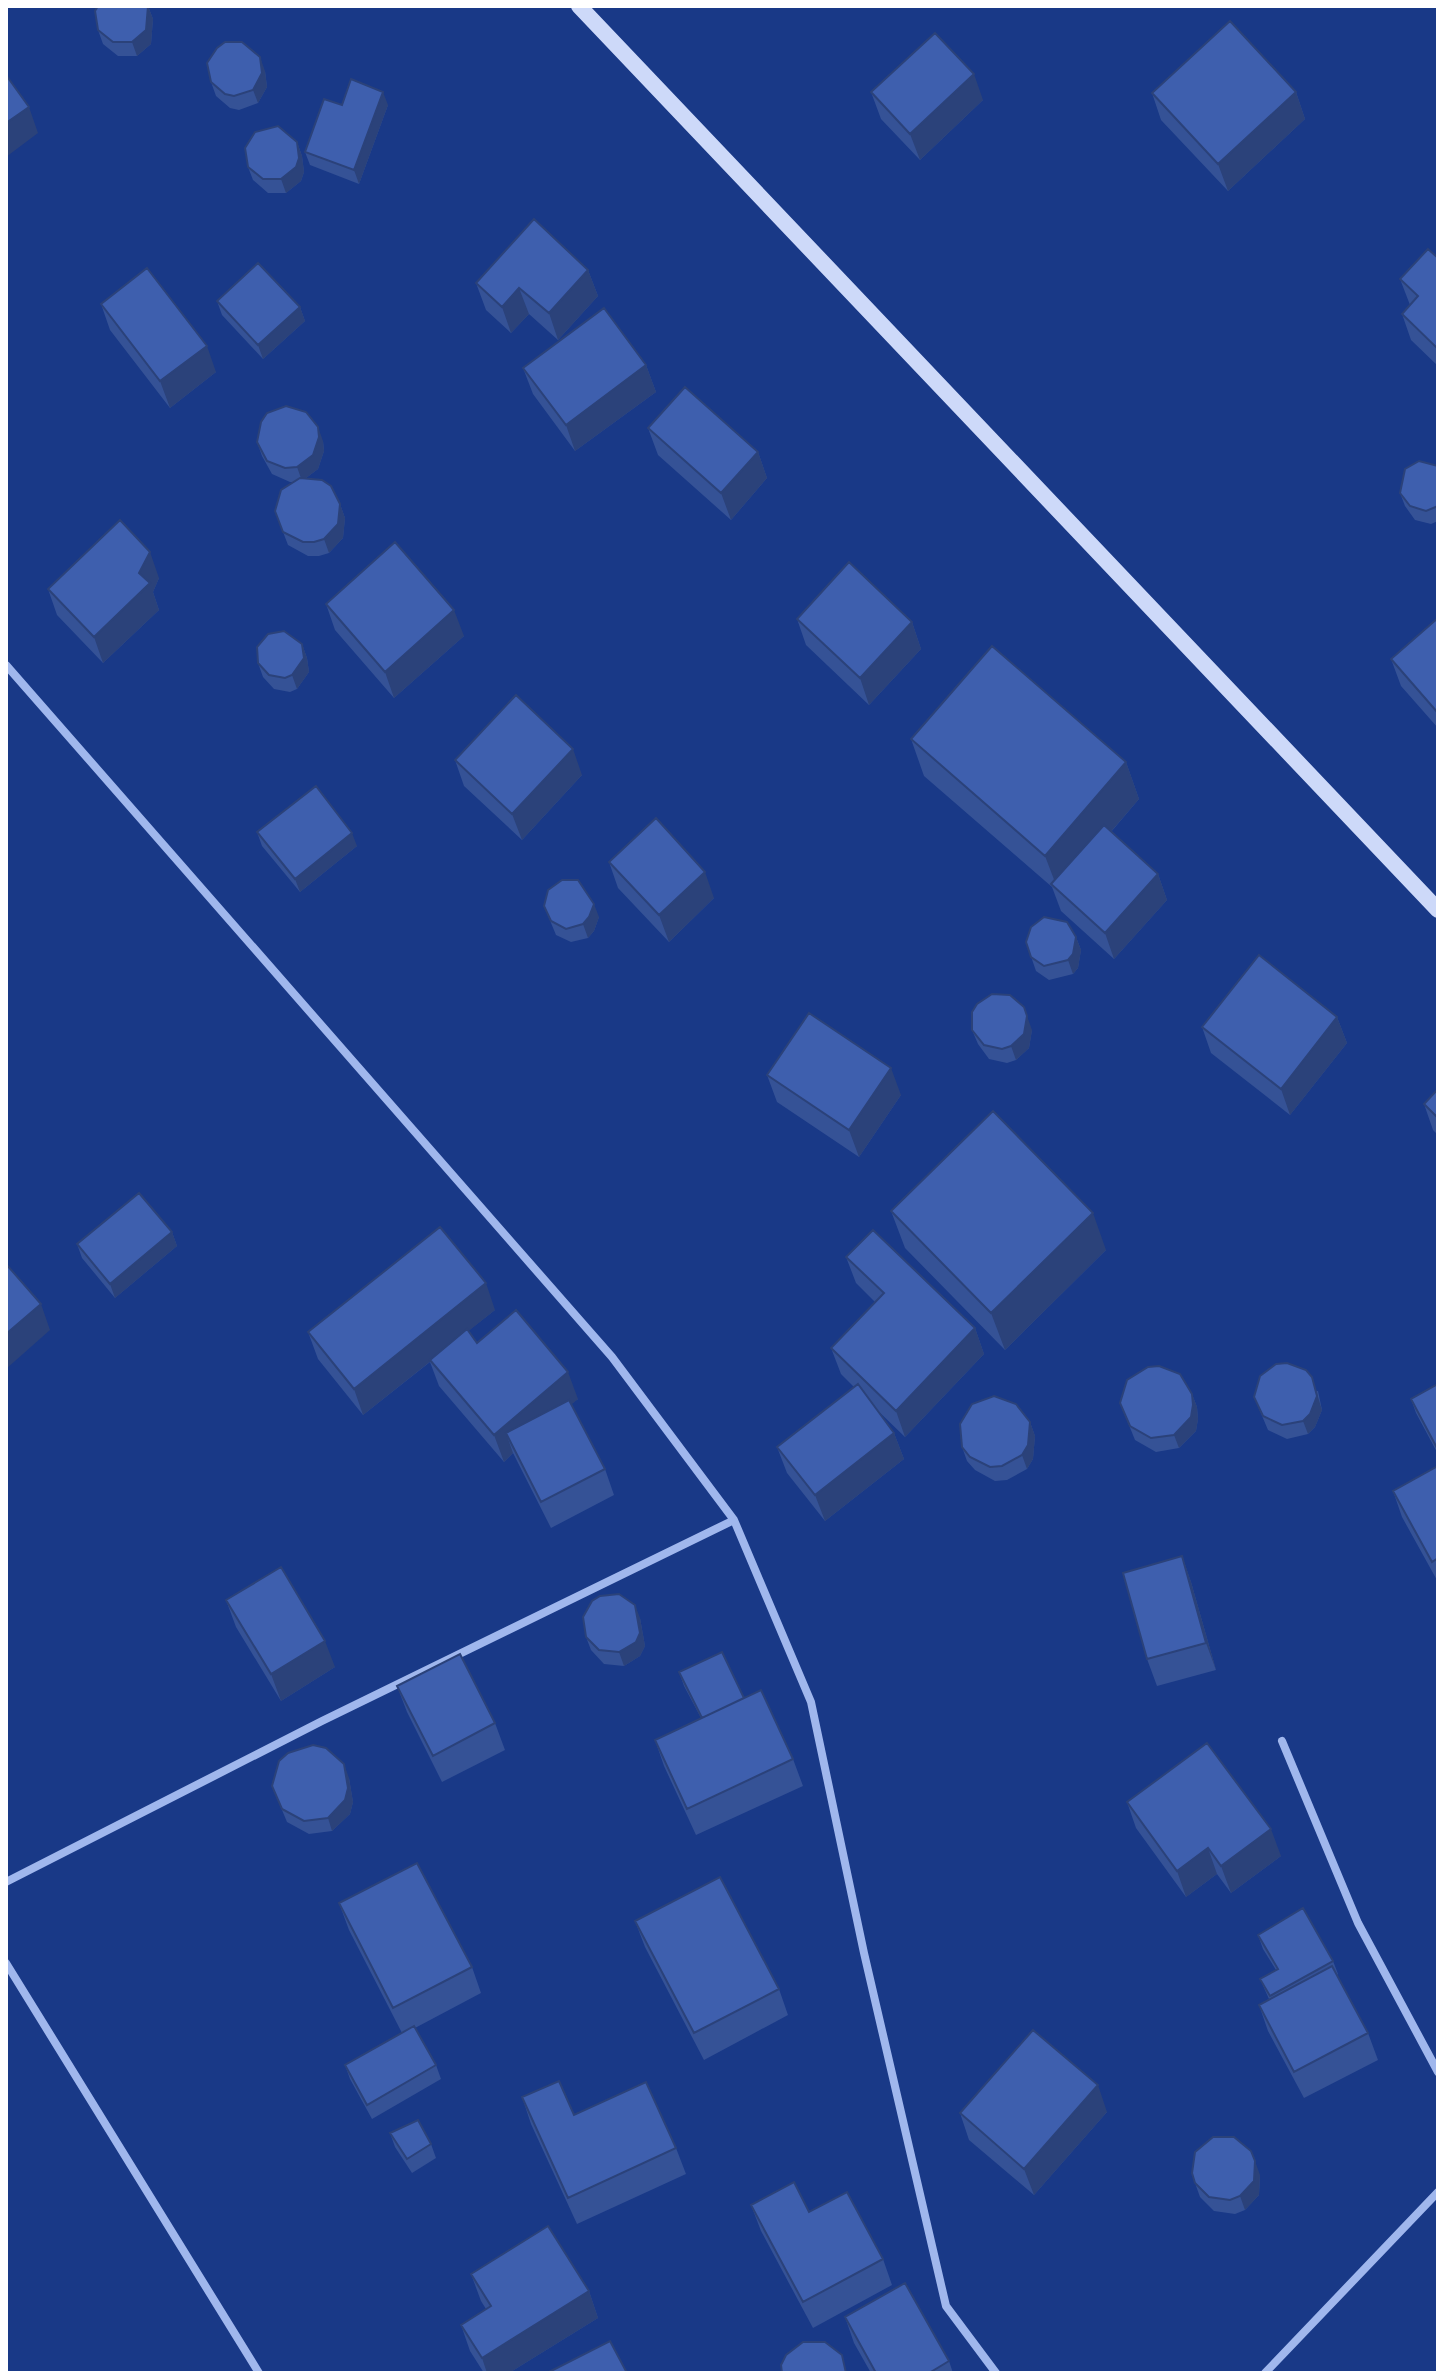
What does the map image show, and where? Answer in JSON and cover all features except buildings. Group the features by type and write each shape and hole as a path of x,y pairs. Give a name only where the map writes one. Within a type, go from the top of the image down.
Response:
{"main road":[{"path":"579,6 1438,910"}],"street":[{"path":"6,665 612,1357 734,1520 811,1702 864,1953 946,2306 996,2373"},
{"path":"6,1882 322,1721 734,1520"},
{"path":"1282,1741 1358,1923 1438,2072"},
{"path":"6,1963 259,2373"},
{"path":"1265,2373 1438,2192"}]}
